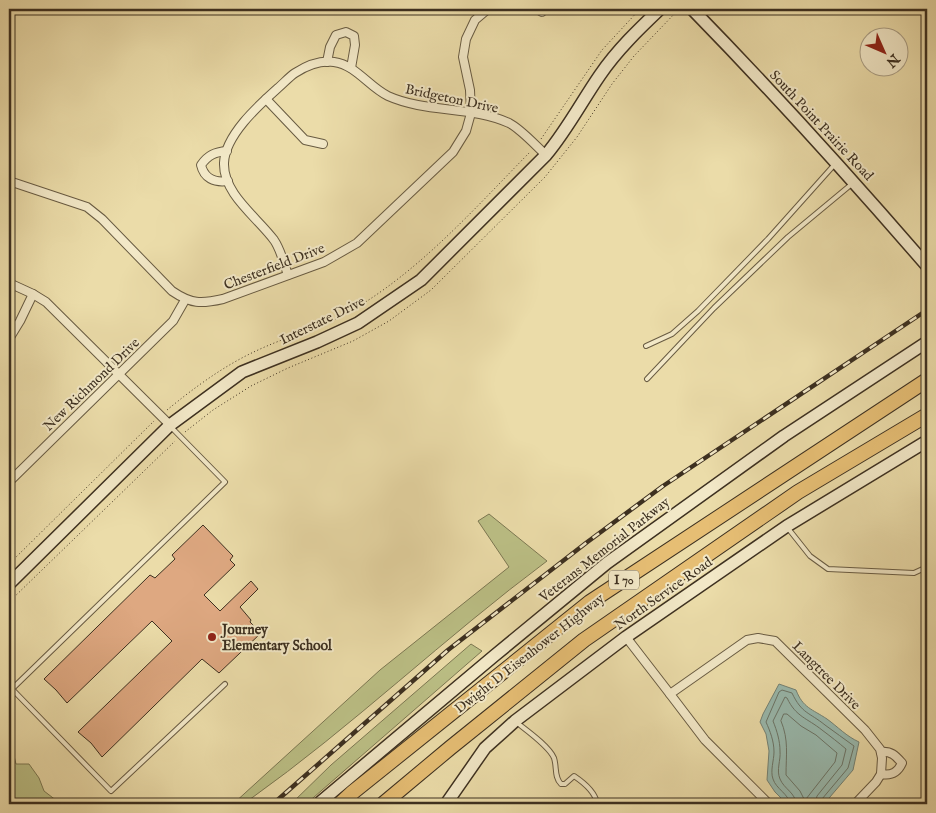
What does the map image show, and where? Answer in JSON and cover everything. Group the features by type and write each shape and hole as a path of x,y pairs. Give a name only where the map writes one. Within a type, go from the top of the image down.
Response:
{"highway":[{"name":"Dwight D Eisenhower Highway","path":"340,804 590,602 927,380"},
{"name":"Dwight D Eisenhower Highway","path":"383,804 584,640 798,492 927,415"}],"street":[{"name":"Chesterfield Drive","path":"185,300 206,303 223,299 324,262 357,243 376,226 453,152 466,130 471,113 470,90 463,58 466,39 475,20 488,9"},
{"name":"Interstate Drive","path":"9,584 170,426 242,372 318,342 358,323 421,280 546,155 562,135 601,74 630,38 660,9"},
{"name":"South Point Prairie Road","path":"692,9 837,162 927,266"},
{"path":"327,62 330,47 336,35 346,32 354,36 356,45 351,68"},
{"name":"Bridgeton Drive","path":"288,275 274,241 237,199 228,181 224,163 229,144 239,128 294,73 315,63 334,62 351,68 386,94 406,103 471,113 495,118 511,124 546,155"},
{"path":"266,99 305,140 323,144"},
{"path":"227,151 216,152 206,158 202,164 203,171 208,178 216,181 228,181"},
{"path":"9,181 87,207 102,219 172,291 185,300"},
{"path":"9,283 46,302 170,426"},
{"path":"9,339 33,294"},
{"name":"New Richmond Drive","path":"9,482 173,321 185,300"},
{"name":"Veterans Memorial Parkway","path":"318,804 486,662 614,558 784,436 927,342"},
{"name":"North Service Road","path":"452,802 485,748 515,721 626,637 787,526 927,441"},
{"path":"626,637 706,740 769,804"},
{"name":"Langtree Drive","path":"670,694 747,640 758,638 775,641 874,740 881,752 889,752 896,755 902,763 899,770 891,775 881,774 855,804"},
{"path":"881,752 881,774"}],"lane":[{"path":"646,346 672,334 698,311 756,252 837,162"},
{"path":"647,379 714,308 788,237 854,182"},
{"path":"12,690 225,482 170,426"},
{"path":"787,526 810,556 828,569 914,573 927,567"},
{"path":"9,686 111,791 224,684"},
{"path":"515,721 548,749 554,757 558,781 561,784 565,784 574,776 596,797 597,803 595,804"}],"path":[{"path":"9,564 160,416 202,383 259,350 334,320 377,294 418,263 536,146 602,50 640,9"},
{"path":"9,602 174,442"}],"green space":[{"path":"489,514 547,561 472,620 325,742 249,800 247,804 233,804 380,670 509,567 478,521"},
{"path":"471,644 482,651 306,804 291,804 331,765"},
{"path":"9,745 16,764 29,764 39,778 44,791 61,804 14,804 9,789 14,781 9,774"}],"water":[{"path":"779,684 796,690 802,701 809,708 859,742 853,770 824,804 787,804 775,792 767,780 769,751 766,734 760,722"}],"building":[{"name":"Journey Elementary School","path":"203,525 233,556 230,560 235,565 204,595 220,611 251,581 258,589 240,607 251,620 250,622 261,633 219,673 202,659 102,757 91,743 78,732 172,641 152,621 67,703 44,679 150,575 155,578 175,559 172,555"}],"railway":[{"path":"273,804 448,650 586,543 663,486 927,310"}],"place":[{"name":"Journey Elementary School","path":"212,637"}]}
